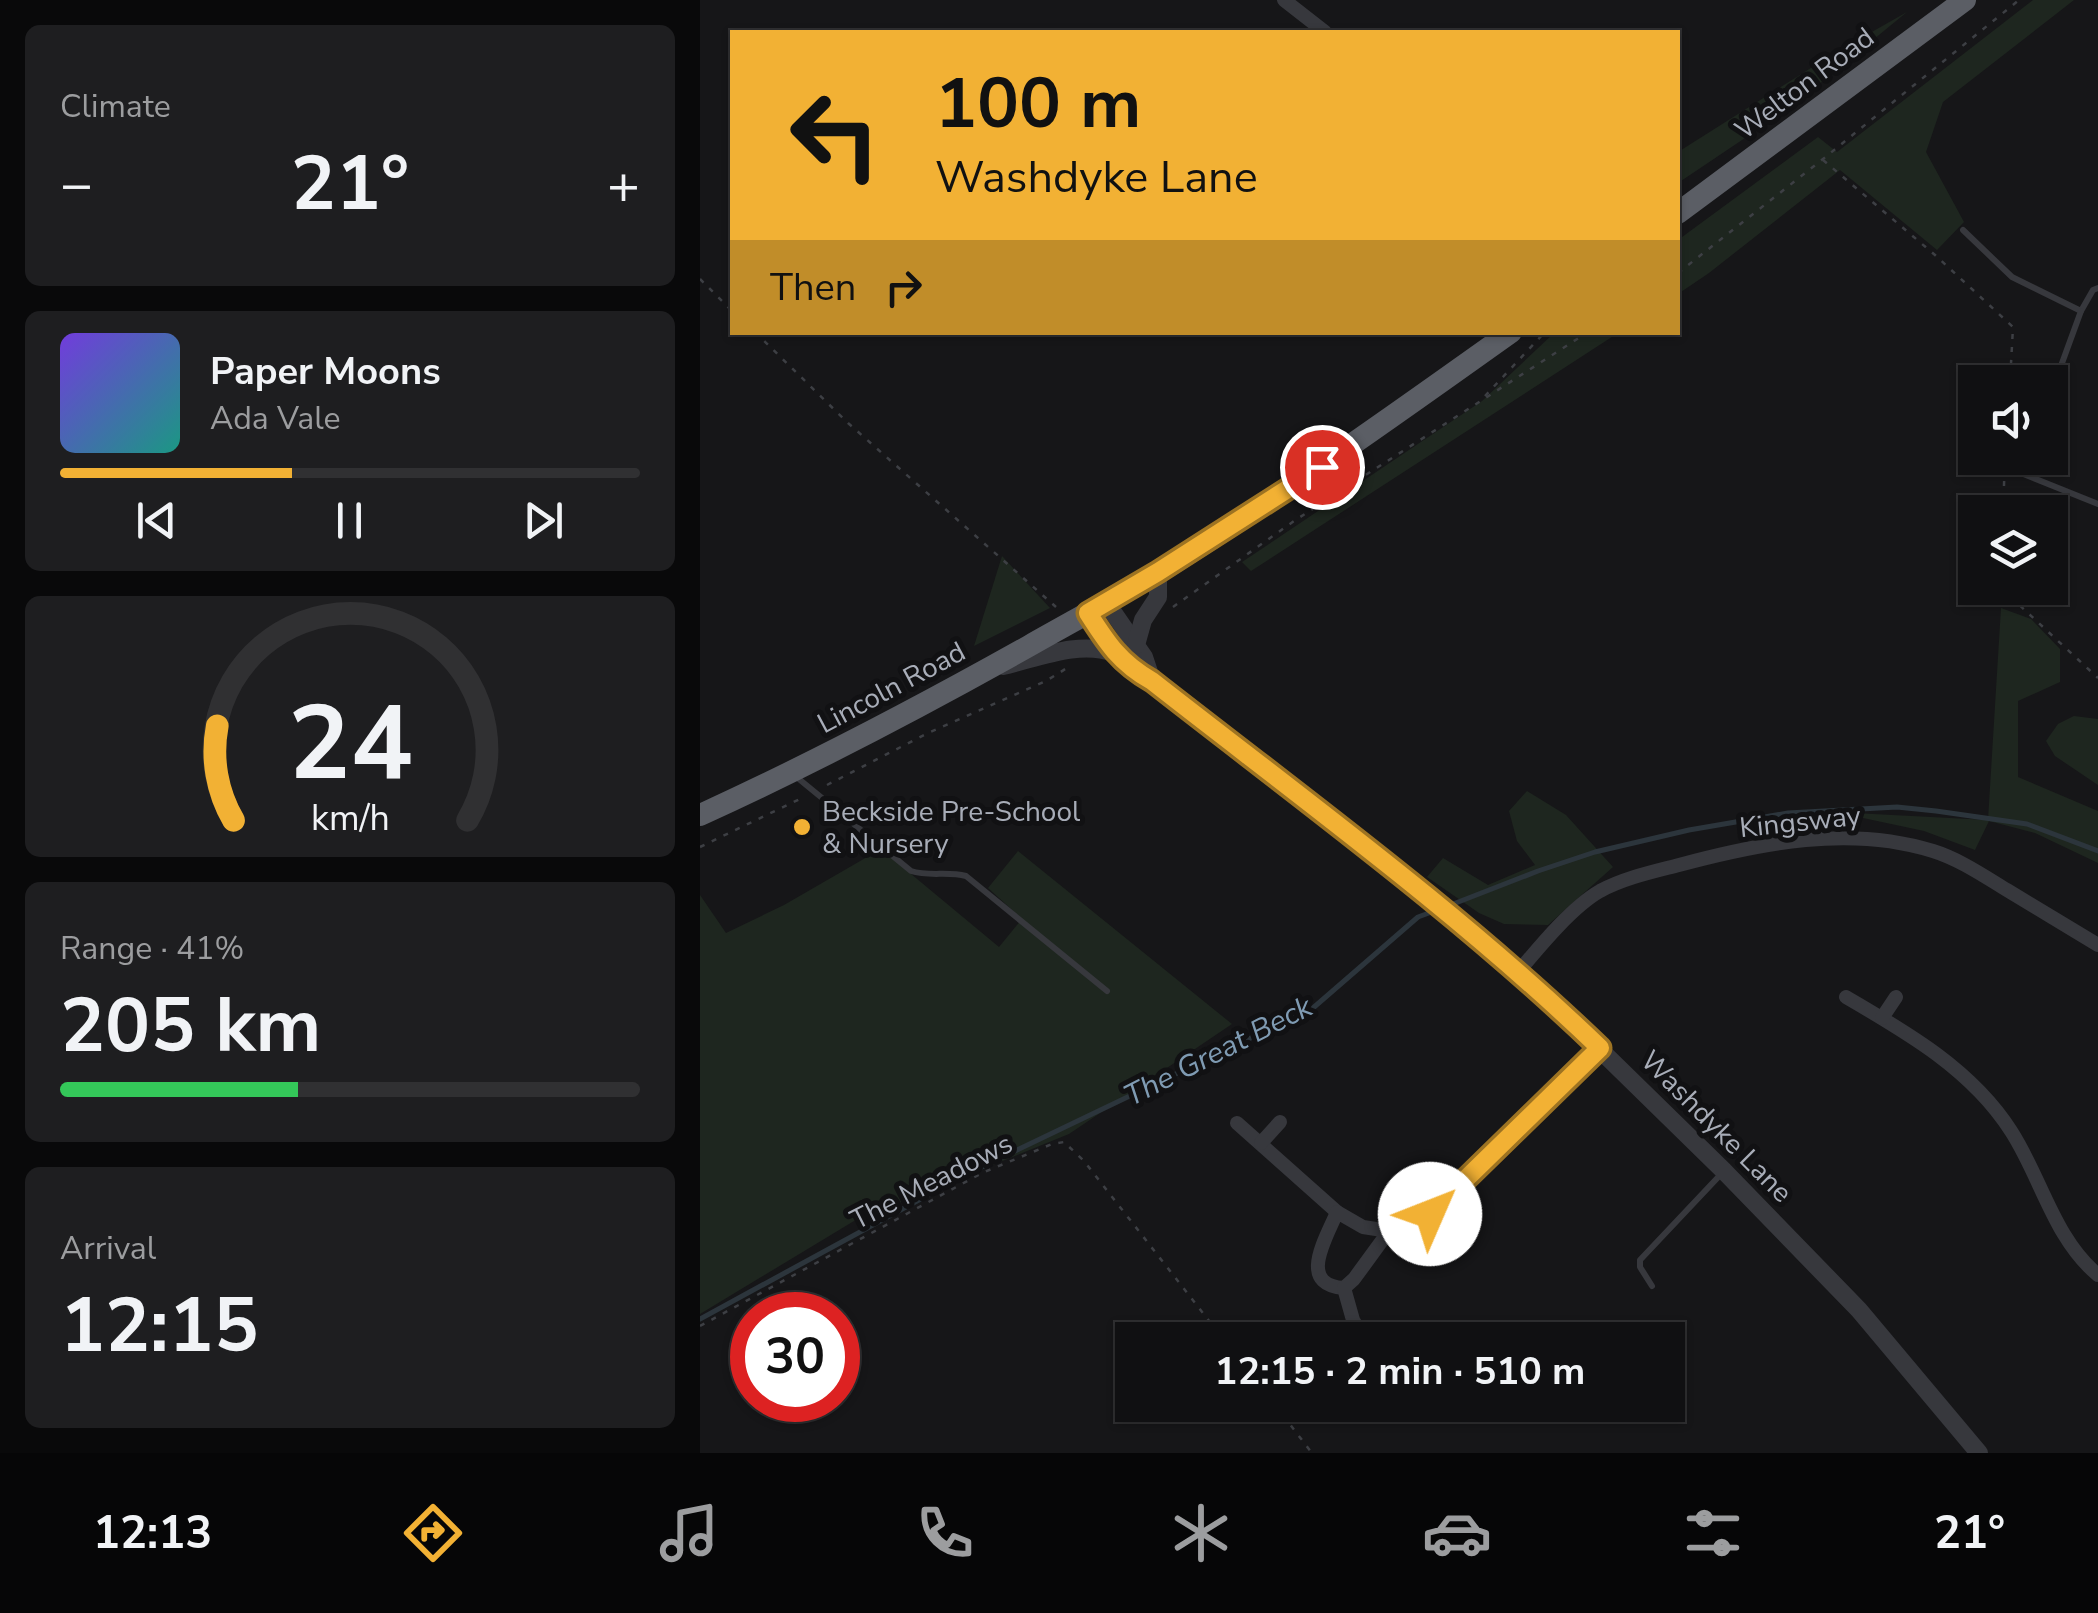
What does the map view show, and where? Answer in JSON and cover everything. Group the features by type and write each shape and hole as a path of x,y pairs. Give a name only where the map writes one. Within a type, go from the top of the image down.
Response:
{"highway":[{"name":"Welton Road","path":"1680,212 1966,0"},
{"path":"1089,612 1322,467 1507,335"},
{"name":"Lincoln Road","path":"700,816 792,773 1089,612"}],"street":[{"path":"1284,0 1322,30"},
{"path":"1136,644 1142,620 1158,597 1158,572"},
{"name":"Washdyke Lane","path":"1089,612 1136,644 1152,681"},
{"name":"Washdyke Lane","path":"1089,612 1114,652 1131,669 1152,681 1519,971 1724,1171 1859,1310 1979,1453"},
{"path":"985,671 1074,649 1102,648 1114,652"},
{"name":"Kingsway","path":"1519,971 1550,934 1598,892 1633,877 1763,846 1836,838 1885,839 1936,852 2098,945"},
{"path":"1882,1018 1896,997"},
{"path":"1846,998 1933,1052 1991,1102 2032,1168 2072,1247 2098,1274"},
{"path":"1237,1123 1337,1212 1363,1227 1388,1231 1410,1226 1430,1214 1600,1048"},
{"path":"1261,1144 1280,1122"},
{"path":"1337,1212 1316,1262 1322,1280 1337,1288 1344,1288 1354,1279 1388,1231"},
{"path":"1344,1288 1353,1322"}],"lane":[{"path":"1963,230 2012,278 2082,311"},
{"path":"2062,365 2082,311 2098,288"},
{"path":"2027,475 2098,504"},
{"path":"792,773 911,871 966,876 1106,991"},
{"path":"1652,1286 1640,1260 1724,1171"}],"path":[{"path":"1680,271 2019,0"},
{"path":"1823,159 2013,327 2011,365"},
{"path":"700,279 730,308"},
{"path":"758,335 848,423 1020,575 1089,612"},
{"path":"1481,401 1543,335"},
{"path":"1175,606 1294,521 1583,335"},
{"path":"2019,605 2098,678"},
{"path":"700,847 926,734 1046,681"},
{"name":"The Meadows","path":"700,1326 982,1173 1064,1142 1084,1161 1210,1322"},
{"path":"1287,1422 1312,1453"}],"shaded area":[{"path":"2033,0 2074,0 1943,102 1926,152 1964,222 1937,250 1840,170 1680,293 1680,239 1818,137 1837,152"},
{"path":"1907,12 1791,107 1680,182 1680,151"},
{"path":"1552,335 1615,335 1251,571 1242,562 1482,401"},
{"path":"1002,556 1050,608 974,646"},
{"path":"2001,608 2031,619 2060,649 2060,682 2018,701 2018,777 2098,811 2098,863 2035,833 1989,821 1975,850 1924,831 1835,812 1988,820"},
{"path":"2074,716 2098,719 2098,785 2055,756 2046,741 2058,724"},
{"path":"1527,791 1566,815 1613,867 1548,925 1504,924 1479,913 1427,877 1443,858 1488,885 1535,865 1517,841 1509,811"},
{"path":"881,849 999,947 1022,919 988,888 1018,851 1232,1024 1069,1134 854,1221 736,1292 730,1292 730,1296 700,1314 700,895 726,933 784,905"}],"waterway":[{"name":"The Great Beck","path":"1448,906 1595,852 1788,813 1897,807 1936,811 2027,824 2098,851"},
{"name":"The Great Beck","path":"700,1319 963,1176 1313,1008 1418,917 1437,910"}],"place":[{"name":"Beckside Pre-School & Nursery","path":"802,827"}],"route":[{"path":"1322,467 1088,613 1114,652 1131,669 1152,681 1450,914 1519,971 1600,1048 1430,1214"}]}
